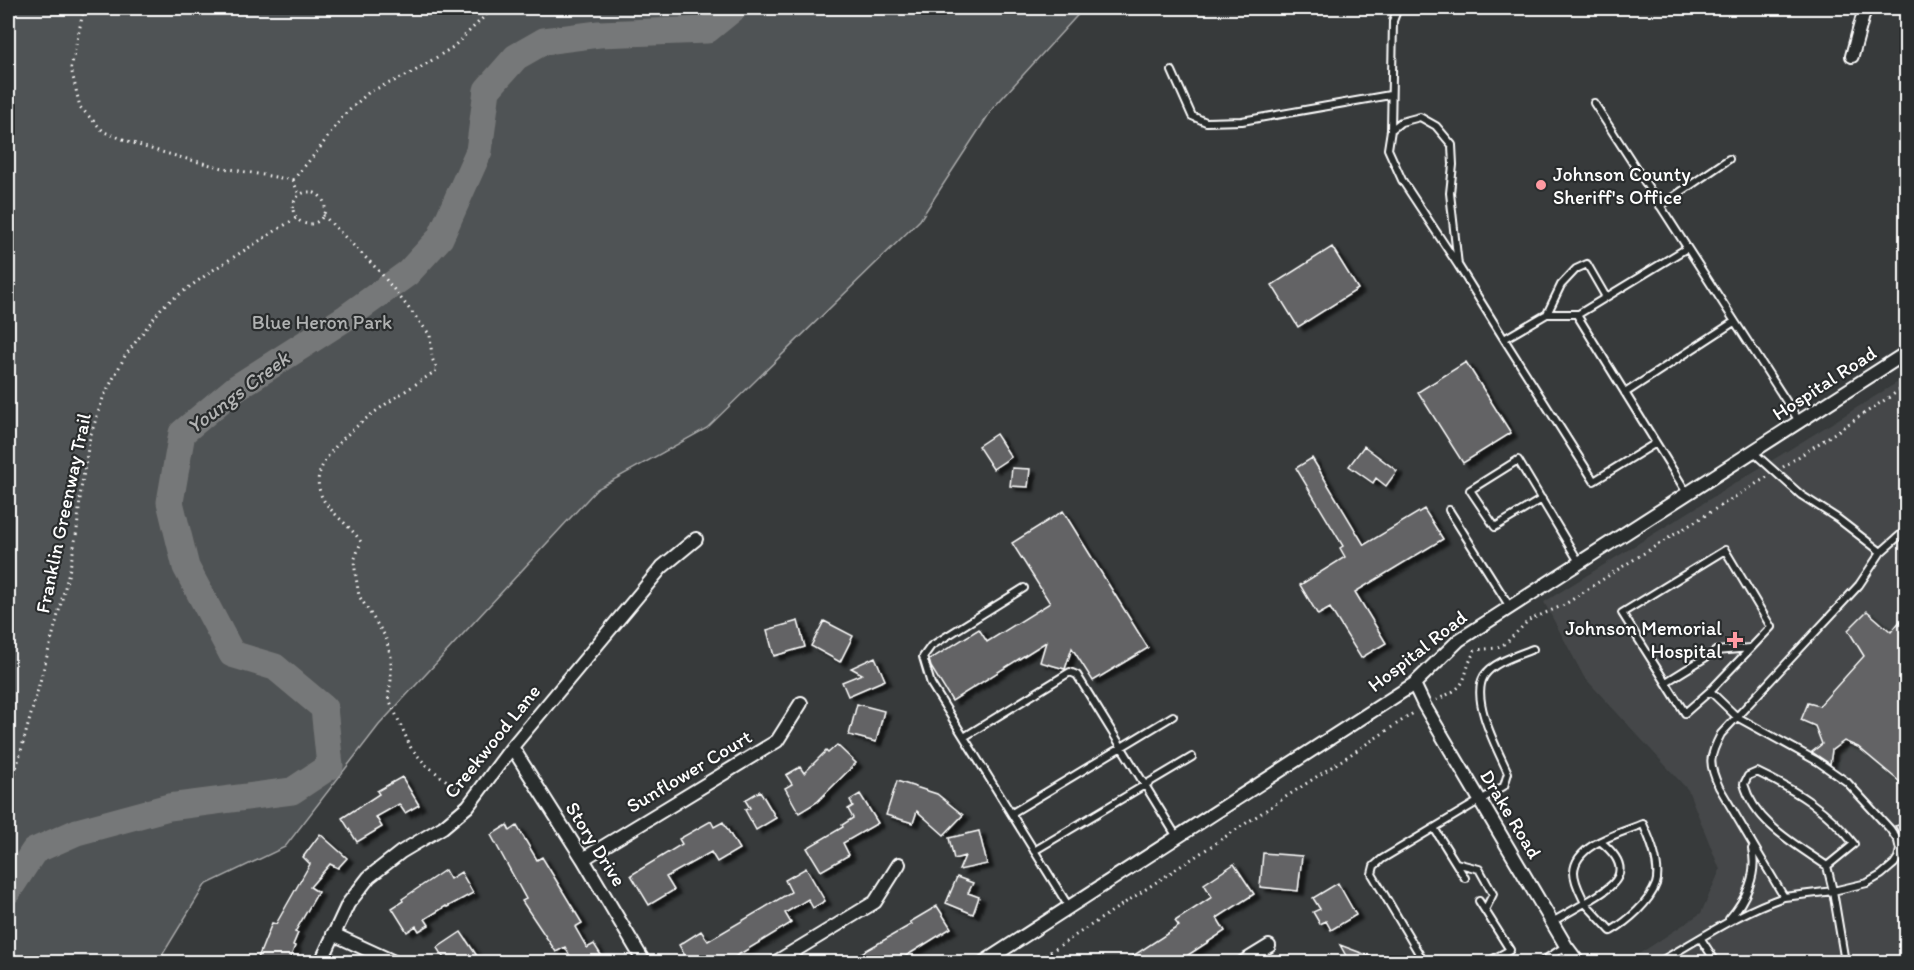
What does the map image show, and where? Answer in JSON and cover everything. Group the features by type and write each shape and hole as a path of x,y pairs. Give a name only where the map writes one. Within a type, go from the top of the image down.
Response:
{"street":[{"path":"1852,56 1865,8"},
{"name":"Hospital Road","path":"984,963 1414,684 1459,640 1906,353"},
{"name":"Creekwood Lane","path":"321,963 348,904 369,877 401,852 443,827 472,801 512,747 662,567 696,539"},
{"name":"Drake Road","path":"1414,684 1480,801 1578,963"},
{"name":"Sunflower Court","path":"583,859 777,741 801,703"},
{"name":"Story Drive","path":"512,747 583,859 644,963"},
{"path":"776,963 875,902 899,864"},
{"path":"333,934 394,963"},
{"path":"1243,963 1269,946"}],"lane":[{"path":"1398,8 1393,21 1391,130 1388,149 1402,180 1594,482 1656,443"},
{"path":"1172,71 1192,116 1206,122 1242,121 1390,95"},
{"path":"1594,103 1799,422"},
{"path":"1391,130 1401,122 1420,117 1436,126 1452,145 1453,165 1450,193 1458,265"},
{"path":"1660,206 1729,159"},
{"path":"1504,339 1547,314 1578,314 1686,248"},
{"path":"1547,314 1561,285 1576,268 1587,264 1606,297"},
{"path":"1578,314 1687,494"},
{"path":"1625,393 1734,322"},
{"path":"1752,451 1801,495 1837,518 1881,552"},
{"path":"1542,499 1495,527 1470,490 1518,460 1542,499 1579,562"},
{"path":"1449,510 1510,607"},
{"path":"1784,897 1750,842 1711,770 1710,755 1721,734 1859,585 1881,552 1906,530"},
{"path":"1725,549 1771,627 1710,691 1685,713 1666,682 1622,613 1725,549"},
{"path":"1024,588 932,646 923,657 931,684 1069,907"},
{"path":"1666,682 1716,651 1750,648"},
{"path":"1424,963 1372,874 1374,866 1504,786 1508,773 1486,722 1480,694 1484,676 1502,661 1533,649"},
{"path":"964,736 1070,672 1077,675 1177,837"},
{"path":"1659,963 1766,903 1784,897 1833,891 1867,883 1894,864 1900,850 1898,841 1890,829 1847,782 1817,761 1737,717 1710,691"},
{"path":"1011,813 1173,717"},
{"path":"1034,851 1192,757"},
{"path":"1827,866 1854,844 1842,829 1800,794 1757,772 1748,776 1744,784 1747,793 1766,822 1827,866 1845,963"},
{"path":"1643,824 1651,841 1656,861 1656,883 1639,910 1611,931 1585,903 1574,875 1576,860 1584,849 1643,824"},
{"path":"1434,828 1465,878"},
{"path":"1552,922 1608,890 1618,879 1620,868 1617,857 1601,842"},
{"path":"1725,924 1742,902 1749,886 1753,870 1750,842"},
{"path":"1456,863 1479,869 1493,894 1485,910"},
{"path":"1479,901 1509,950 1488,963"},
{"path":"1701,939 1716,963"},
{"path":"1541,963 1566,946"}],"path":[{"path":"84,8 71,68 80,107 104,132 183,158 223,168 293,180"},
{"path":"293,180 343,116 369,92 410,74 453,47 486,15 490,8"},
{"path":"293,180 299,195"},
{"path":"296,218 293,208 299,195 309,192 319,195 325,204 323,215 380,272 430,335 432,358 437,370 349,431 325,459 318,476 323,499 355,532 361,542 354,561 359,596 385,636 391,657 388,697 411,748 426,765 472,801"},
{"name":"Franklin Greenway Trail","path":"8,789 11,786 28,729 70,568 90,437 104,398 125,356 163,306 213,270 296,218 310,224 323,215"},
{"path":"1035,963 1424,705 1456,691 1462,686 1475,650 1496,648 1506,643 1529,620 1564,605 1906,386"}],"shaded area":[{"name":"Johnson Memorial Hospital","path":"1906,377 1906,962 1627,962 1701,913 1720,870 1688,790 1584,677 1544,602"}],"green space":[{"name":"Blue Heron Park","path":"8,8 1084,8 993,108 920,220 707,428 597,489 379,725 285,847 205,885 158,962 8,962"}],"building":[{"path":"1332,247 1358,289 1298,327 1272,285"},
{"path":"1466,362 1511,433 1463,463 1418,392"},
{"path":"996,434 1011,457 993,469 978,446"},
{"path":"1364,446 1397,471 1386,486 1376,478 1373,483 1349,466"},
{"path":"1312,458 1364,545 1424,509 1443,539 1355,592 1386,643 1361,658 1330,608 1318,615 1300,585 1345,557 1340,548 1343,546 1296,468"},
{"path":"1012,468 1030,469 1028,487 1010,486"},
{"path":"1063,511 1148,648 1093,681 1072,648 1065,669 1040,662 1046,642 952,701 929,660 979,629 987,642 1050,603 1012,543"},
{"path":"1867,611 1891,632 1906,614 1906,787 1858,747 1844,741 1832,750 1830,764 1812,752 1822,744 1815,726 1801,720 1808,703 1819,706 1864,656 1848,630"},
{"path":"798,621 805,647 774,656 767,630"},
{"path":"824,621 853,636 840,662 811,646"},
{"path":"875,657 885,680 848,696 842,682 862,674 851,668"},
{"path":"857,704 884,711 876,742 849,735"},
{"path":"837,745 856,763 817,802 799,813 785,788 792,784 786,775 800,767 804,773 826,751 828,753"},
{"path":"402,777 419,805 405,813 399,804 376,817 382,827 357,842 342,818 379,794 377,791"},
{"path":"897,781 937,794 963,815 944,835 917,811 913,823 886,815"},
{"path":"760,791 776,818 756,830 745,810 750,808 745,800"},
{"path":"860,794 878,823 843,843 849,855 821,871 807,848 843,827 842,825 853,818 848,809 853,806 850,800"},
{"path":"711,821 714,827 723,822 739,849 717,862 711,852 666,877 674,890 649,905 631,875 682,844 679,839"},
{"path":"1906,823 1906,856 1903,839 1895,826"},
{"path":"507,825 510,831 517,826 537,860 542,857 582,923 575,927 587,948 594,944 606,963 574,963 565,947 556,952 522,901 526,899 491,835"},
{"path":"979,831 987,864 959,870 965,856 954,859 949,838"},
{"path":"320,834 347,858 338,868 330,864 310,887 318,892 295,932 298,933 288,963 256,963 272,923 276,924 310,864 303,857"},
{"path":"1263,853 1302,856 1298,891 1260,887"},
{"path":"1234,864 1254,894 1217,918 1225,931 1188,955 1193,963 1122,963 1179,926 1175,921 1212,897 1204,884"},
{"path":"806,868 825,901 813,908 808,899 785,913 791,923 725,963 689,963 679,945 701,931 708,941 791,892 785,880"},
{"path":"445,870 450,879 461,872 473,893 425,919 429,925 419,931 416,926 407,932 392,908"},
{"path":"957,877 973,883 968,893 979,897 973,914 946,903"},
{"path":"1338,883 1356,915 1331,930 1326,921 1320,924 1313,912 1320,909 1313,898"},
{"path":"937,906 951,928 895,963 844,963 912,924 910,922"},
{"path":"461,932 477,956 466,963 447,963 437,948"},
{"path":"1340,945 1383,961 1383,963 1350,963"}],"waterway":[{"name":"Youngs Creek","path":"8,891 34,851 77,832 169,807 292,791 330,766 324,708 275,667 232,654 186,567 170,502 182,433 236,388 347,317 408,273 440,238 479,151 487,90 516,57 544,41 599,34 707,30 734,8"}],"place":[{"name":"Johnson County Sheriff's Office","path":"1541,185"},
{"name":"Johnson Memorial Hospital","path":"1735,640"}]}
